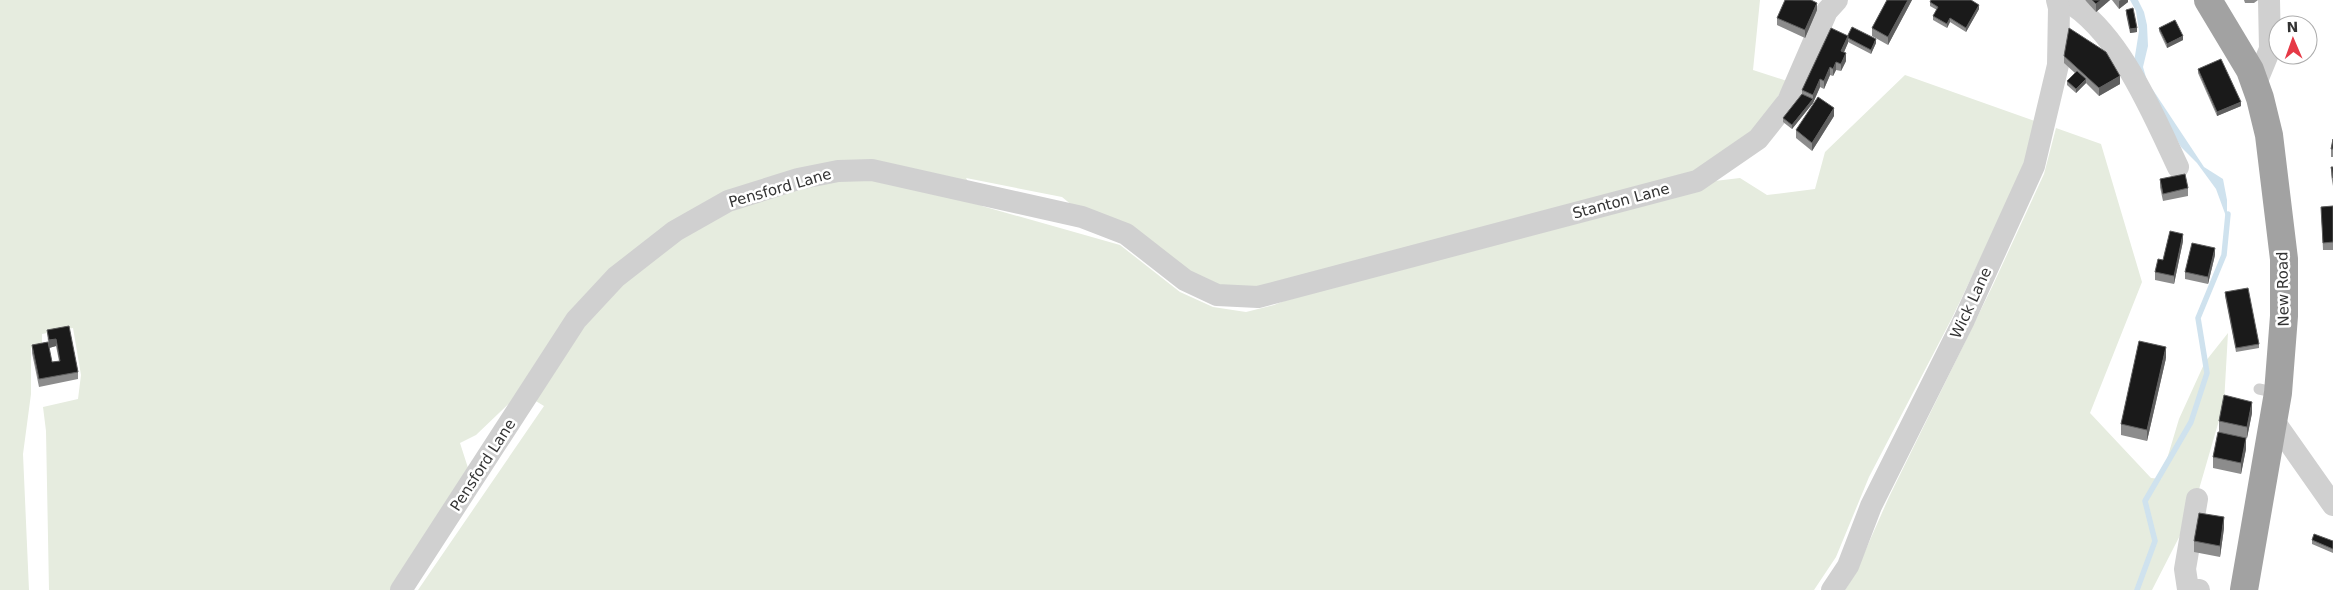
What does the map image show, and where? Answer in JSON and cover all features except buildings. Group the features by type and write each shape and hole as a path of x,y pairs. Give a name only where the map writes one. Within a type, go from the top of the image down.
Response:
{"highway":[{"name":"New Road","path":"2208,0 2256,83 2269,135 2284,259 2284,316 2268,391 2274,420 2244,590"}],"street":[{"name":"Stanton Lane","path":"1317,282 1697,181 1758,139 1782,109 1788,101 1827,11 1837,0"},
{"name":"Wick Lane","path":"1832,590 1848,566 1871,506 1964,320 2034,166 2058,65 2059,8 2057,0"},
{"path":"2065,0 2086,15 2128,67 2178,167"},
{"path":"2256,83 2270,49 2269,0"},
{"name":"Pensford Lane","path":"402,590 576,320 623,271 675,231 728,201 798,179 838,171 872,170 1082,217 1126,234 1185,280 1217,295 1258,297 1317,282"},
{"path":"2274,420 2333,505"},
{"path":"2191,590 2185,569 2196,499"}],"shaded area":[{"path":"0,0 1760,0 1753,70 1787,81 1755,135 1696,179 1283,286 1218,291 1083,214 1062,197 966,178 982,206 1120,245 1180,292 1213,307 1246,312 1274,305 1314,289 1698,183 1740,178 1767,195 1815,189 1825,152 1905,75 2035,121 2028,159 1952,318 1869,477 1836,557 1814,590 418,590 544,406 521,392 476,435 460,443 469,471 390,590 49,590 46,431 43,407 78,399 81,375 73,328 42,334 42,347 31,348 31,394 23,454 29,590 0,590"},
{"path":"2056,128 2101,144 2142,282 2090,413 2151,478 2161,479 2179,419 2205,362 2228,333 2224,403 2193,510 2152,590 1845,590 1855,574 1889,497 1993,285 2044,174"}],"water":[{"path":"2130,0 2138,0 2144,12 2147,25 2148,46 2143,67 2147,81 2204,167 2223,179 2227,200 2227,219 2216,189 2197,163 2181,147 2134,62 2139,31 2136,11"}],"waterway":[{"path":"2137,590 2155,541 2145,501 2191,422 2207,373 2198,318 2224,255 2228,214"}]}
